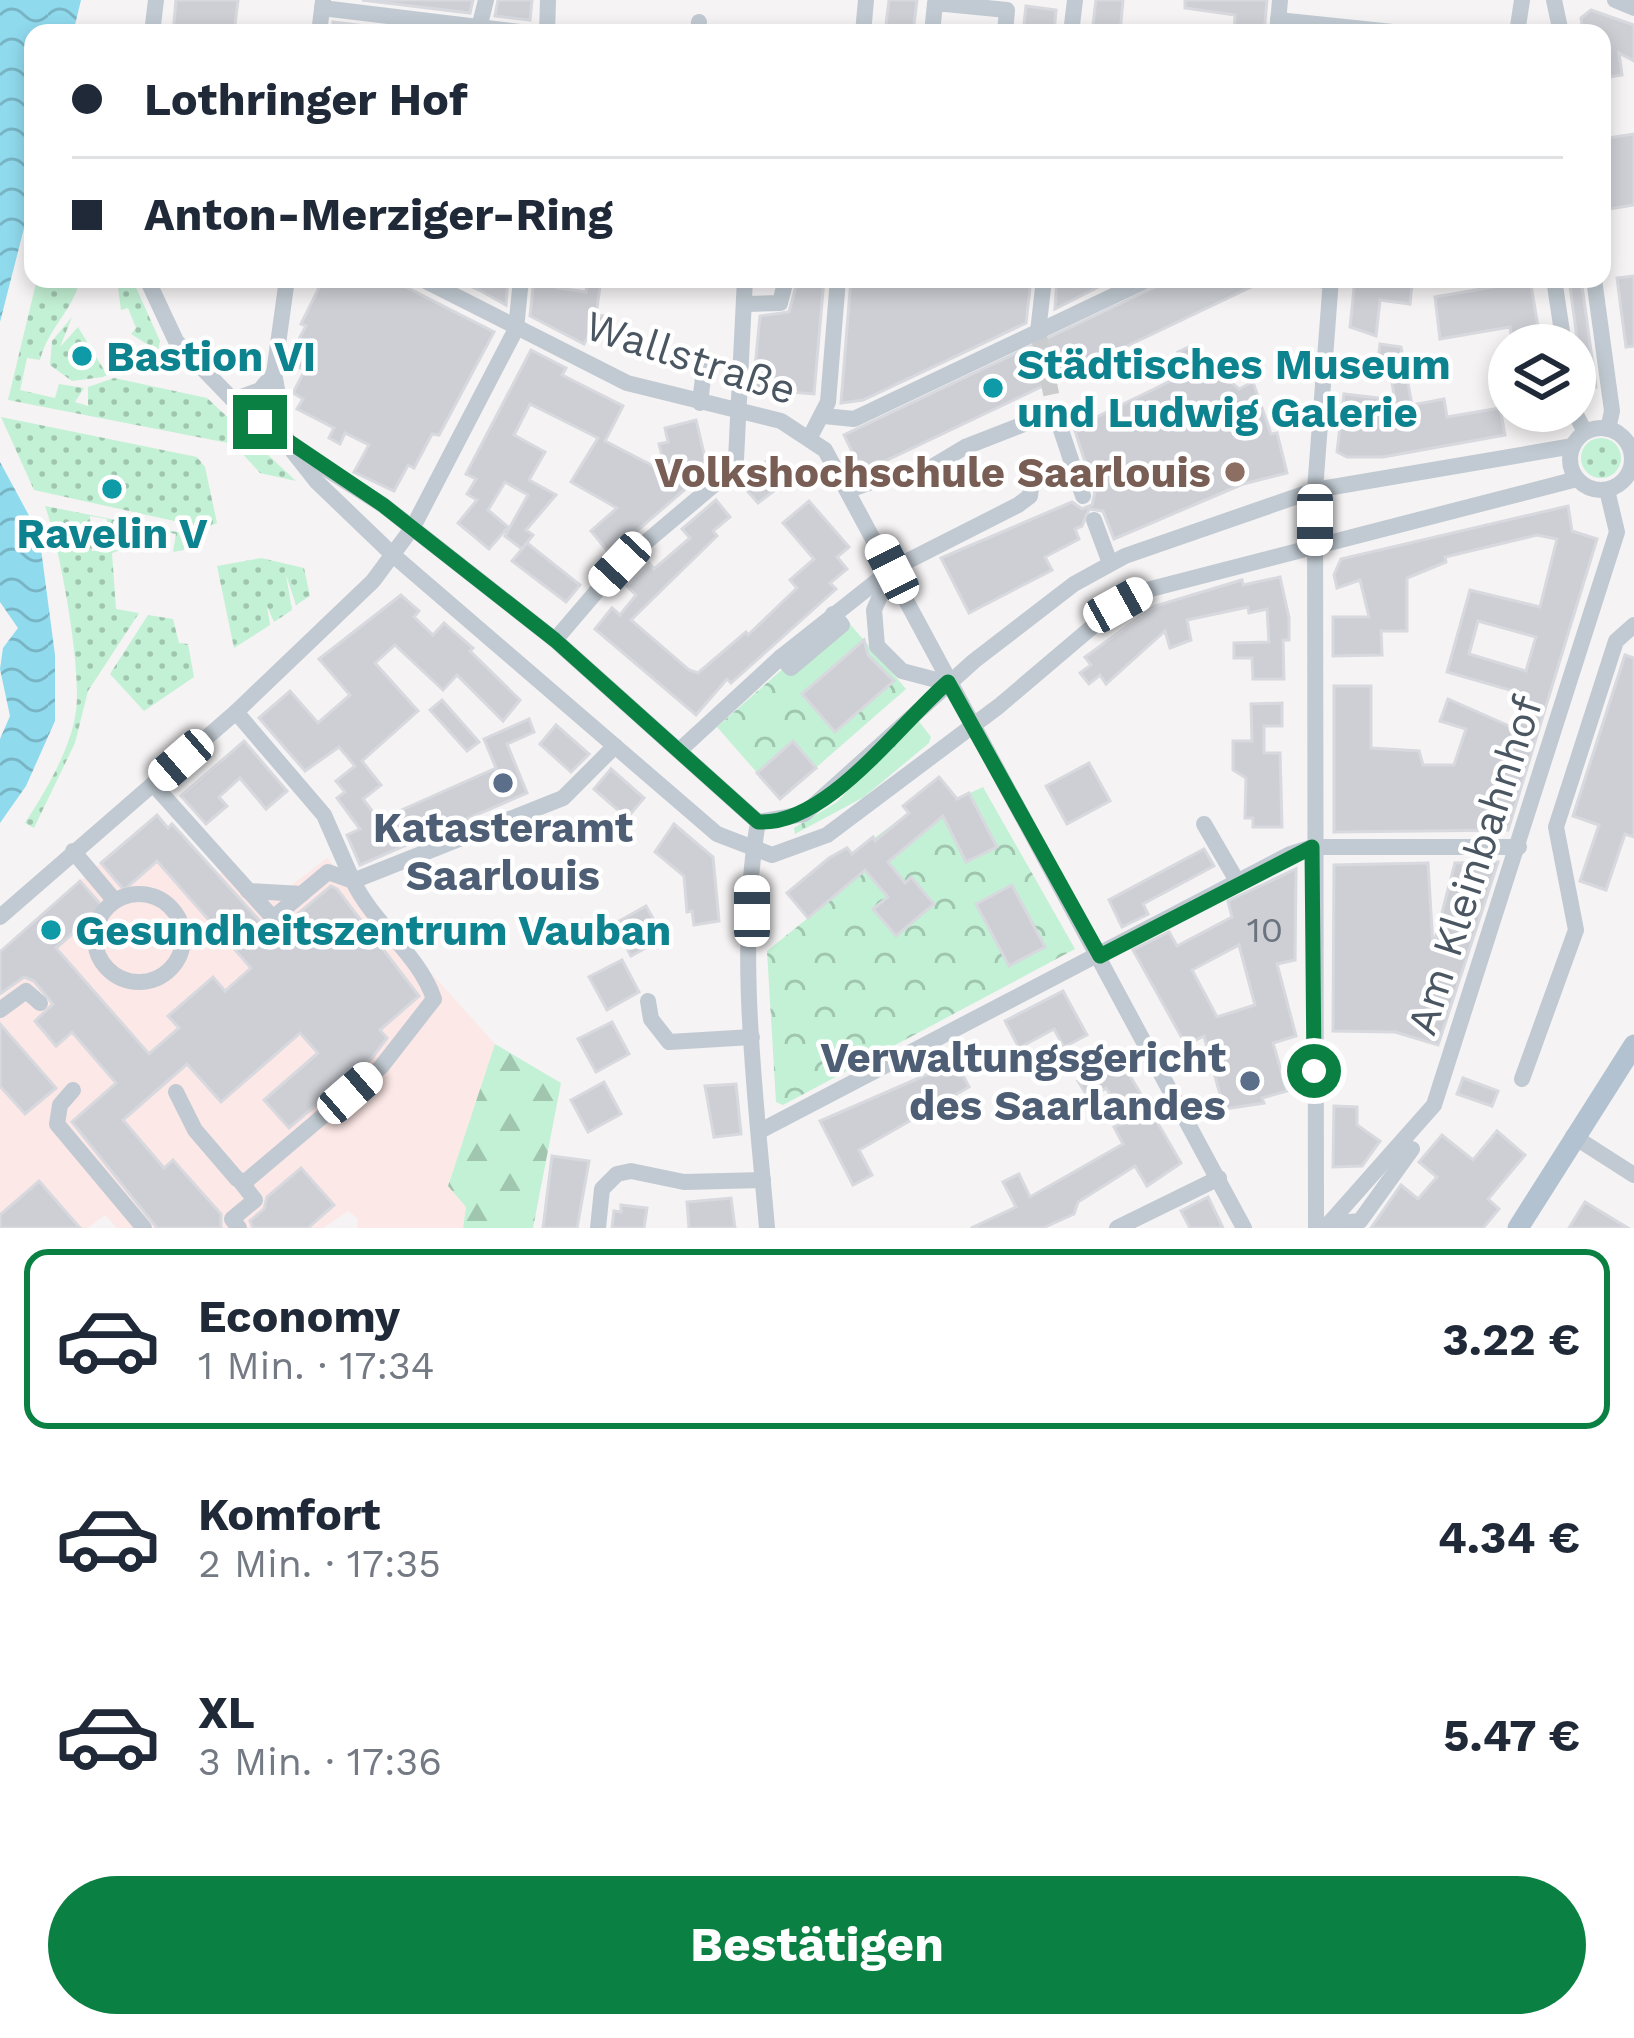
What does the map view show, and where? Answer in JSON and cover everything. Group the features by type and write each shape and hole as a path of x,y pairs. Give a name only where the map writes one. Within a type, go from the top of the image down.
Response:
{"main road":[{"path":"1518,1228 1634,1045"}],"street":[{"path":"323,4 480,24 486,0"},
{"path":"1615,0 1634,8"},
{"path":"933,24 935,3 1007,10 1006,24"},
{"path":"151,288 176,340 233,400 287,444 413,527 555,640 682,748 758,822"},
{"path":"286,288 274,374 287,444 317,482 394,555 717,834 753,852 772,855 827,835 1118,605 1143,591 1577,479 1607,490 1626,478 1633,467 1632,444 1608,429"},
{"name":"Wallstraße","path":"439,288 627,382 781,421 810,437"},
{"path":"0,917 236,712 394,555 516,329 520,288"},
{"path":"555,640 620,564 728,473 736,459 746,288"},
{"path":"747,304 780,302 784,288"},
{"path":"837,288 824,416 810,437 849,490 1244,1228"},
{"path":"1038,332 1043,288"},
{"path":"824,416 854,419 1130,288"},
{"path":"1324,1227 1312,847 1315,490 1330,288"},
{"path":"1555,288 1561,324"},
{"path":"1595,288 1612,411 1608,429"},
{"path":"700,403 704,370"},
{"path":"233,400 260,390 274,374"},
{"path":"849,490 891,475 910,480 965,447 1055,412 1083,496"},
{"path":"758,822 804,814 948,682 1074,584 1110,563 1315,490 1579,439 1608,429"},
{"path":"1577,479 1570,463 1578,432"},
{"path":"682,748 833,614 892,569 1018,505 1030,496 1032,478"},
{"name":"Am Kleinbahnhof","path":"1324,1227 1434,1105 1617,532 1607,490"},
{"path":"1094,520 1110,563"},
{"path":"892,569 874,610 877,646 902,671 948,682"},
{"path":"1522,1079 1576,929 1556,826 1616,641 1634,625"},
{"path":"236,712 324,815 366,908 428,980 434,999 381,1067 241,1182"},
{"path":"153,784 273,918 328,872 353,881 563,798 615,746"},
{"path":"758,822 753,852 752,1037 767,1228"},
{"path":"1204,824 1237,881"},
{"path":"760,1131 1237,881 1312,847 1519,847"},
{"path":"74,851 115,901"},
{"path":"145,894 172,909 183,938 167,972 134,981 104,963 96,930 115,901 145,894"},
{"path":"5,1017 26,991 40,1003"},
{"path":"648,1000 651,1019 669,1042 752,1037"},
{"path":"73,1090 60,1105 58,1124 144,1228"},
{"path":"176,1092 195,1130 255,1199 232,1219 239,1228"},
{"path":"1573,1136 1634,1175"},
{"path":"598,1228 602,1189 617,1174 631,1171 684,1182 763,1180"},
{"path":"1118,1228 1219,1178"}],"shaded area":[{"path":"327,858 495,1044 448,1185 466,1207 463,1228 358,1228 357,1218 348,1211 323,1228 117,1228 105,1215 88,1228 0,1228 0,998 103,908 80,881 101,863 124,889 157,861 191,899 230,865 249,887 288,888"}],"green space":[{"path":"35,288 77,288 40,360 27,358 20,390 55,398 59,384 84,388 75,402 88,406 88,387 114,378 207,398 296,481 260,473 241,452 248,454 249,447 8,400"},
{"path":"118,288 136,288 160,341 158,351 131,334 136,328 128,308 121,310"},
{"path":"72,317 60,347 78,327 107,375 72,381 50,365 52,341"},
{"path":"1,417 197,457 205,467 217,523 206,528 34,490"},
{"path":"1601,438 1615,444 1621,458 1615,472 1601,478 1587,472 1581,458 1587,444"},
{"path":"45,506 182,533 184,550 173,552 176,534 113,521 112,537 122,541 107,542 107,519 90,516 92,551 121,550 112,553 116,609 139,613 88,691 75,743 34,828 25,823 63,755 77,692 68,608"},
{"path":"261,558 304,568 310,596 296,605 286,575 292,610 274,622 267,606 270,625 234,648 217,566"},
{"path":"148,615 173,619 179,643 188,644 194,677 144,711 110,674"},
{"path":"843,616 906,689 780,799 717,727"},
{"path":"917,719 931,737 929,743 864,797 795,834 794,828 837,802"},
{"path":"939,777 957,799 983,787 1075,949 783,1105 776,1102 767,951 808,918 787,893 847,848 853,854 908,813 903,806"},
{"path":"495,1044 561,1083 533,1228 463,1228 466,1207 448,1186"}],"water":[{"path":"0,0 81,0 75,24 24,24 24,228 0,322"},
{"path":"0,462 39,534 55,655 55,721 26,786 0,823 0,739 10,716 0,669 3,648 18,628 0,602"}],"building":[{"path":"176,0 238,0 235,24 174,24"},
{"path":"362,0 473,0 470,13"},
{"path":"498,0 532,0 530,20 495,16"},
{"path":"889,0 917,0 914,24 886,24"},
{"path":"1096,0 1123,0 1121,24 1093,24"},
{"path":"1185,0 1267,0 1265,24 1234,24 1235,15 1185,8"},
{"path":"1026,6 1056,10 1055,24 1024,24"},
{"path":"1591,10 1634,25 1634,61 1619,53 1622,75 1611,77 1611,24 1582,24 1581,18"},
{"path":"1634,134 1634,205 1611,209 1611,138"},
{"path":"1634,276 1634,346 1626,347 1617,278"},
{"path":"319,288 408,288 494,332 439,435 432,434 414,468 408,465 394,491 354,472 369,445 345,433 340,444 329,438 334,428 297,409 303,399 293,393 305,370 295,365 305,345 298,341 306,326 301,324"},
{"path":"474,288 507,288 506,305"},
{"path":"533,288 586,292 587,288 600,288 596,315 605,316 603,335 590,333 584,344 530,316"},
{"path":"796,288 823,288 814,394 753,389 760,316 789,312"},
{"path":"850,288 1030,288 1026,323 863,400 841,403"},
{"path":"1056,288 1096,288 1055,309"},
{"path":"1153,288 1249,288 862,472 844,435"},
{"path":"1354,288 1412,288 1410,304 1380,300 1376,336 1350,327"},
{"path":"1487,288 1532,288 1538,324 1488,324 1488,331 1440,339 1435,297"},
{"path":"1570,288 1582,288 1587,324 1575,324"},
{"path":"1380,344 1401,347 1412,405 1444,399 1447,417 1488,410 1488,432 1505,435 1383,457 1347,457 1337,452 1344,394 1395,400 1388,360 1378,359"},
{"path":"1189,347 1239,389 1253,382 1271,434 1277,433 1287,473 1243,484 1114,539 1103,511 1089,509 1082,526 1075,529 1079,539 1045,557 1052,570 969,613 941,558 1072,502 1082,509 1092,505 1095,492 1074,428 1187,373 1178,352"},
{"path":"531,350 566,368 562,375 623,406 605,441 690,485 610,554 591,531 617,508 571,482 598,438 530,404 514,435 545,452 529,480 556,495 526,530 533,535 522,549 505,536 528,495 505,482 488,510 508,527 489,549 458,523 477,500 467,494 476,479 466,474"},
{"path":"696,420 706,462 666,472 659,444 668,442 665,428"},
{"path":"770,458 790,479 758,503 742,485"},
{"path":"716,500 730,517 713,531 717,536 631,620 689,670 698,673 746,632 748,635 797,588 790,580 814,559 783,523 809,501 849,547 837,557 847,569 830,583 836,589 731,683 727,679 696,715 595,629 612,608 620,615 636,595 627,586 649,563 654,569 690,538 682,529"},
{"path":"1568,506 1572,531 1597,539 1508,830 1334,832 1334,686 1371,686 1371,748 1419,751 1423,765 1454,765 1466,729 1440,721 1448,699 1516,729 1523,702 1515,699 1517,692 1447,672 1470,590 1540,607 1557,539 1537,535 1445,557 1446,562 1407,578 1407,631 1381,631 1382,655 1333,656 1333,617 1369,617 1360,580 1337,588 1334,575 1341,559","holes":["1478,621 1536,637 1526,671 1469,654"]},
{"path":"527,543 580,585 566,602 512,561"},
{"path":"1280,577 1289,618 1289,640 1283,640 1284,679 1253,679 1252,658 1234,658 1234,643 1269,642 1267,609 1249,613 1248,607 1187,620 1191,640 1170,648 1165,631 1106,684 1100,675 1089,684 1080,673 1091,665 1085,657 1155,606 1242,580 1243,585"},
{"path":"401,595 419,611 414,617 433,635 444,623 520,700 503,721 457,675 443,690 395,645 375,663 418,711 362,761 381,785 363,799 379,820 496,768 484,739 529,719 534,732 507,744 527,793 360,865 347,835 360,829 337,798 345,792 336,781 355,766 339,747 305,771 259,718 290,691 318,723 350,695 319,659"},
{"path":"864,640 868,655 894,681 835,732 802,694"},
{"path":"1625,655 1634,658 1634,837 1625,834 1606,890 1580,881 1599,825 1573,816"},
{"path":"442,700 479,742 467,751 430,710"},
{"path":"1282,703 1282,726 1264,726 1264,753 1280,753 1282,827 1253,827 1253,818 1245,818 1246,778 1233,770 1233,741 1252,741 1251,704"},
{"path":"556,725 589,754 571,772 540,744"},
{"path":"244,741 287,791 266,809 240,778 219,797 227,806 206,824 181,796"},
{"path":"793,741 816,768 780,799 757,773"},
{"path":"1089,763 1110,801 1067,824 1046,786"},
{"path":"611,769 644,798 627,818 594,789"},
{"path":"939,777 957,799 969,793 997,847 966,862 943,816 888,862 905,883 911,877 934,904 896,936 873,909 888,897 865,870 808,918 787,893 829,858 847,848 852,854 873,837 875,841 909,813 903,806"},
{"path":"157,815 168,828 172,824 268,930 281,928 331,886 337,889 419,996 380,1030 387,1038 372,1058 289,1128 264,1100 318,1053 300,1033 221,1102 187,1064 123,1120 164,1168 173,1160 221,1214 221,1228 157,1228 72,1122 116,1083 72,1032 56,1046 35,1021 53,1004 34,981 24,977 0,994 0,952 80,881 103,907 56,948 149,1054 179,1028 168,1016 213,977 225,991 251,968 157,861 124,890 101,863"},
{"path":"674,824 713,857 719,921 694,925 692,911 687,912 684,876 655,852"},
{"path":"1204,849 1214,866 1143,904 1148,914 1122,927 1109,900"},
{"path":"1498,862 1438,1045 1395,1032 1333,1031 1334,865 1428,863 1433,947 1455,863"},
{"path":"1296,869 1295,960 1277,964 1296,1036 1273,1043 1287,1091 1262,1098 1264,1103 1224,1109 1204,1036 1186,1045 1133,950 1169,932 1177,946 1232,917 1228,901","holes":["1239,945 1255,1005 1217,1017 1192,970"]},
{"path":"1012,885 1045,947 1009,966 976,904"},
{"path":"646,906 664,938 631,956 614,924"},
{"path":"622,960 639,992 607,1010 589,977"},
{"path":"1063,991 1087,1035 1064,1047 1054,1029 1019,1048 1005,1021"},
{"path":"612,1022 629,1054 596,1072 578,1039"},
{"path":"0,1024 56,1088 25,1114 0,1086"},
{"path":"956,1062 969,1087 859,1150 872,1175 853,1185 820,1121"},
{"path":"1122,1062 1181,1163 1147,1186 1135,1166 1078,1202 1074,1214 1043,1228 971,1228 1016,1207 1003,1182 1019,1174 1030,1197 1123,1144 1114,1127 1127,1121 1106,1088 1089,1099 1078,1081"},
{"path":"1463,1078 1498,1091 1492,1106 1457,1094"},
{"path":"604,1082 621,1114 588,1132 571,1100"},
{"path":"736,1084 741,1134 714,1137 705,1086"},
{"path":"1334,1106 1357,1107 1357,1125 1380,1141 1362,1166 1333,1167"},
{"path":"1497,1131 1525,1155 1488,1199 1499,1209 1483,1228 1371,1228 1401,1185 1418,1199 1437,1177 1419,1162 1442,1135 1473,1160"},
{"path":"552,1156 589,1161 577,1228 543,1228"},
{"path":"301,1168 334,1205 308,1228 253,1228 250,1221 264,1209 267,1197"},
{"path":"39,1181 80,1228 0,1228 0,1215"},
{"path":"1208,1197 1223,1228 1190,1228 1181,1211"},
{"path":"731,1198 735,1228 689,1228 687,1202"},
{"path":"1585,1202 1628,1228 1569,1228"},
{"path":"621,1205 647,1208 644,1228 612,1228 614,1211 621,1212"}],"tunnel":[{"path":"1038,332 1055,412"}],"place":[{"name":"Bastion VI","path":"82,356"},
{"name":"Städtisches Museum und Ludwig Galerie","path":"993,388"},
{"name":"Volkshochschule Saarlouis","path":"1235,472"},
{"name":"Ravelin V","path":"112,489"},
{"name":"Katasteramt Saarlouis","path":"503,783"},
{"name":"Gesundheitszentrum Vauban","path":"51,930"},
{"name":"Verwaltungsgericht des Saarlandes","path":"1250,1081"}],"route":[{"path":"260,422 413,527 555,640 682,748 758,822 804,814 948,682 1100,956 1237,881 1312,847 1314,1071"}]}
